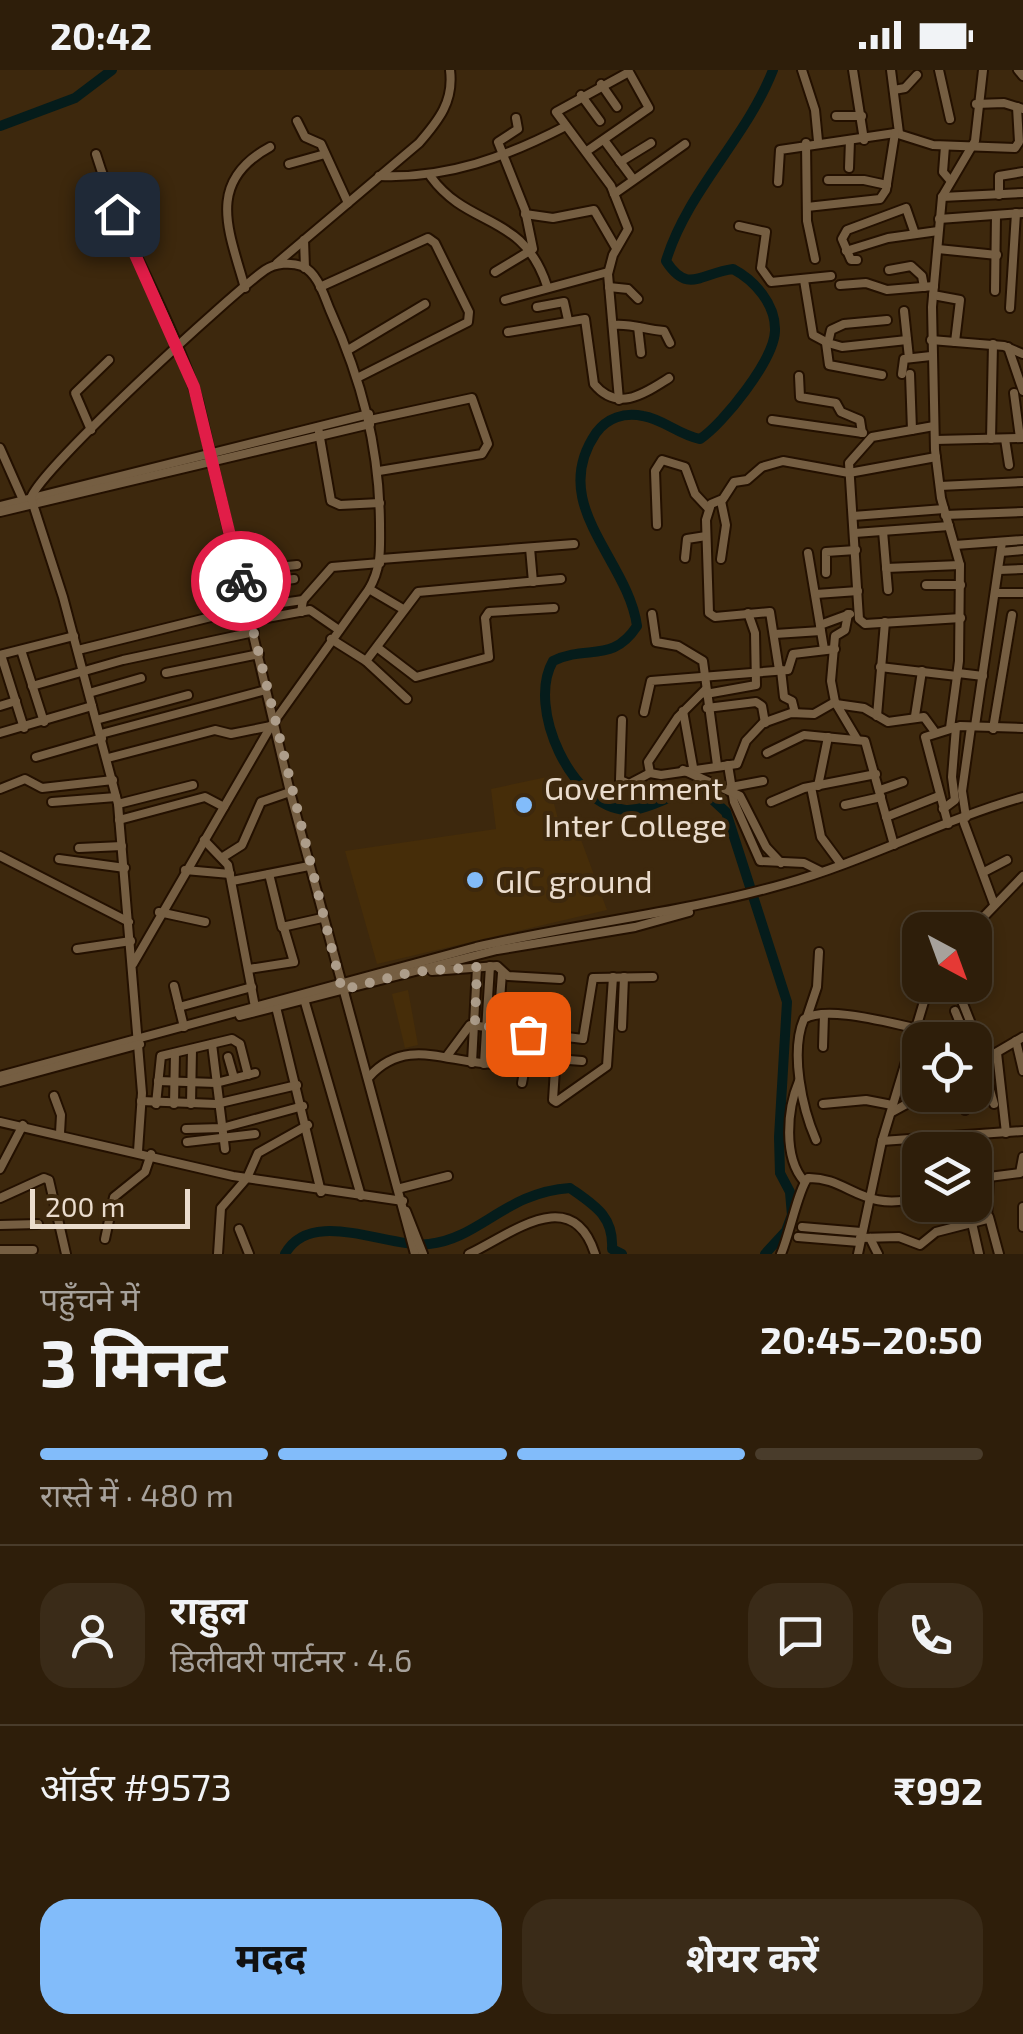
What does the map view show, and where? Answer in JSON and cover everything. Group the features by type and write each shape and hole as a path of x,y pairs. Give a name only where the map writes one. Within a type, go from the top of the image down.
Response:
{"street":[{"path":"28,501 35,488 91,430 179,346 439,120 449,100 450,70"},
{"path":"802,70 816,110 818,141"},
{"path":"854,70 864,140"},
{"path":"807,207 875,201 886,186 897,133 892,70"},
{"path":"939,70 950,120"},
{"path":"942,808 955,800 953,728 962,618 960,565 945,512 936,457 931,290 942,197 973,145 984,70"},
{"path":"1018,70 1023,76"},
{"path":"586,151 650,106 630,72 557,110 614,194 628,228 608,272 619,400"},
{"path":"894,90 906,88 916,75"},
{"path":"601,84 616,107"},
{"path":"581,95 600,121"},
{"path":"778,182 780,150 818,141 864,140 897,133 926,144 1017,147 1020,108 976,104"},
{"path":"836,116 862,116"},
{"path":"516,118 518,129 499,140 526,214 532,253 548,286"},
{"path":"298,122 305,137 321,144 348,202"},
{"path":"379,176 430,177 502,155 566,126"},
{"path":"604,140 633,179"},
{"path":"849,168 850,140"},
{"path":"620,162 651,143"},
{"path":"806,143 807,207 814,259"},
{"path":"614,194 685,144"},
{"path":"945,146 944,172 950,179"},
{"path":"244,288 225,199 244,165 270,147"},
{"path":"96,154 117,214 179,346 198,400 322,918 419,1254"},
{"path":"289,164 325,154"},
{"path":"1000,195 1000,176 1023,172"},
{"path":"430,177 446,196 505,226 532,253"},
{"path":"828,180 864,180 886,186"},
{"path":"942,197 1023,192"},
{"path":"857,260 850,260 842,239 848,230 903,208 909,210 914,234"},
{"path":"526,214 553,218 594,210 616,248"},
{"path":"939,219 1019,213 1010,308"},
{"path":"996,215 996,291"},
{"path":"739,226 766,232 761,264 766,278 775,282 831,276"},
{"path":"846,251 938,231"},
{"path":"320,287 428,238 435,243 470,312 468,322 359,377"},
{"path":"132,964 273,724 369,589 381,562 380,471 370,419 348,350 320,287 306,268 304,240"},
{"path":"938,249 997,255"},
{"path":"495,272 532,253"},
{"path":"273,266 306,268"},
{"path":"888,270 911,266 931,290"},
{"path":"505,300 608,272"},
{"path":"804,280 813,335 842,347 907,340"},
{"path":"840,285 866,283 887,290 931,290 960,300 955,342"},
{"path":"609,287 628,289 638,299"},
{"path":"537,307 564,302 568,320"},
{"path":"348,350 425,304"},
{"path":"904,310 909,358"},
{"path":"508,332 587,320 594,384 619,400 637,398 670,378"},
{"path":"882,375 829,365 827,343 830,330 838,325 887,320"},
{"path":"612,325 664,331 670,343"},
{"path":"638,326 641,353"},
{"path":"931,340 1008,346 1023,354"},
{"path":"991,440 993,344"},
{"path":"935,440 1021,438 1018,392 1008,346"},
{"path":"912,430 902,362 931,356"},
{"path":"91,430 75,393 109,360"},
{"path":"799,376 800,397 836,403 841,412 860,420 862,433"},
{"path":"0,509 319,430 472,398 488,444 482,454 380,471"},
{"path":"772,420 872,437 934,426"},
{"path":"319,430 331,501 380,503"},
{"path":"872,437 851,460 848,473 863,624 962,618"},
{"path":"1005,439 1009,464"},
{"path":"0,448 28,501 74,636 113,780 125,868 138,1041 142,1102 138,1151"},
{"path":"794,714 792,701 784,697 770,612 710,615 706,536 709,509 721,501 734,482 750,479 762,467 776,462 848,473 936,457"},
{"path":"657,526 656,471 662,460 685,467 694,494 709,509"},
{"path":"940,486 1023,482"},
{"path":"721,501 726,525 721,559"},
{"path":"854,516 1023,512"},
{"path":"855,533 949,526"},
{"path":"883,531 888,590"},
{"path":"685,558 687,539 706,536"},
{"path":"1001,547 1023,540"},
{"path":"300,612 304,600 332,568 574,544"},
{"path":"955,545 1023,550"},
{"path":"994,904 965,820 962,790 1001,547"},
{"path":"530,548 532,582"},
{"path":"826,573 826,552 856,550"},
{"path":"808,553 824,649"},
{"path":"886,568 960,565"},
{"path":"238,572 297,566"},
{"path":"1000,570 1023,569"},
{"path":"242,586 294,579"},
{"path":"366,662 403,609 424,590 561,579"},
{"path":"926,585 961,585"},
{"path":"369,589 403,609"},
{"path":"816,594 858,591"},
{"path":"996,593 1023,593"},
{"path":"78,650 247,608 304,600"},
{"path":"378,648 412,676 428,676 489,657 485,618 489,612 554,608"},
{"path":"251,621 315,612 338,630"},
{"path":"775,634 821,628 859,612"},
{"path":"650,772 648,762 683,711 706,692 754,687 754,632 748,613"},
{"path":"652,614 656,642 700,657 717,766"},
{"path":"848,614 845,630 835,636 831,681 835,703 856,740"},
{"path":"993,729 1012,614"},
{"path":"877,716 885,622"},
{"path":"1010,630 1023,632"},
{"path":"32,686 254,632"},
{"path":"24,728 0,655 74,636"},
{"path":"331,639 366,662 407,698"},
{"path":"644,712 651,681 780,670 791,668 793,654 835,649"},
{"path":"22,650 44,722"},
{"path":"166,674 259,654"},
{"path":"880,667 983,676"},
{"path":"916,716 922,672"},
{"path":"89,693 141,678"},
{"path":"36,757 266,690"},
{"path":"96,720 188,695"},
{"path":"0,706 16,700"},
{"path":"707,708 756,702 765,722"},
{"path":"622,720 620,780 629,784 650,772 739,762 746,741 765,722 794,714 814,714 835,703 853,704 892,722 916,716 928,718 935,732"},
{"path":"0,733 92,706"},
{"path":"683,711 693,768"},
{"path":"108,758 216,730 227,734 273,724"},
{"path":"948,824 923,741 935,732 953,728 1023,728"},
{"path":"767,753 790,745 800,736 868,744 894,845"},
{"path":"828,737 814,786 821,837 840,864"},
{"path":"728,765 731,789"},
{"path":"683,770 731,789 742,798 766,847 781,863 804,863 820,871"},
{"path":"771,802 814,786 876,774"},
{"path":"0,789 25,779 42,788 113,780"},
{"path":"731,789 763,781"},
{"path":"845,806 903,782"},
{"path":"52,802 117,801 193,785"},
{"path":"223,857 242,845 261,802 290,792"},
{"path":"118,820 205,796 224,807"},
{"path":"886,817 939,796"},
{"path":"0,1079 553,929 702,906 822,876 1023,800"},
{"path":"790,882 965,820"},
{"path":"204,840 223,857 231,877 254,1007"},
{"path":"79,848 122,846"},
{"path":"0,856 129,922"},
{"path":"59,859 125,868"},
{"path":"984,872 1007,860"},
{"path":"185,870 231,877 309,866"},
{"path":"249,969 294,962 269,874"},
{"path":"987,912 1023,876"},
{"path":"138,1041 276,1007 341,986 526,944 670,920 702,906"},
{"path":"160,912 205,922"},
{"path":"284,928 322,918"},
{"path":"77,949 131,941"},
{"path":"816,1140 801,1077 798,1044 817,987 820,952"},
{"path":"484,1064 490,966"},
{"path":"472,1062 477,967"},
{"path":"369,1077 396,1056 412,1052 495,1063 500,1028 499,967 412,972"},
{"path":"502,973 560,979"},
{"path":"447,1056 465,1027 475,1024 557,1038 584,1037 589,983 594,977 653,977"},
{"path":"557,1038 552,1100 556,1102 607,1066 613,977"},
{"path":"622,1026 624,977"},
{"path":"174,986 184,1027"},
{"path":"179,1007 252,987"},
{"path":"304,998 361,1196"},
{"path":"276,1007 322,1192"},
{"path":"955,1011 960,1022"},
{"path":"823,1048 824,1015"},
{"path":"807,1016 902,1026"},
{"path":"522,1083 531,1034"},
{"path":"992,1056 1019,1039 1023,1072"},
{"path":"156,1104 158,1057 237,1040 252,1074 216,1083 158,1081"},
{"path":"212,1044 216,1104 224,1145"},
{"path":"190,1104 192,1049"},
{"path":"174,1104 175,1053"},
{"path":"997,1053 1006,1132"},
{"path":"228,1057 234,1078"},
{"path":"526,1064 582,1061"},
{"path":"858,1254 867,1201 902,1072"},
{"path":"781,1254 796,1220 804,1181 791,1156 792,1102 801,1077"},
{"path":"142,1102 216,1104 297,1085"},
{"path":"54,1096 60,1133"},
{"path":"992,1098 994,1104"},
{"path":"823,1104 866,1100 891,1109 902,1104"},
{"path":"186,1128 222,1128 303,1106"},
{"path":"0,1122 247,1178 405,1206"},
{"path":"0,1169 22,1125"},
{"path":"218,1254 221,1208 247,1178 264,1148 308,1125"},
{"path":"992,1133 1023,1131"},
{"path":"187,1142 224,1145 255,1134"},
{"path":"882,1141 902,1139"},
{"path":"105,1239 114,1196 145,1172 151,1154"},
{"path":"992,1177 1022,1173 1023,1157"},
{"path":"401,1188 448,1176"},
{"path":"804,1181 814,1177 867,1201 902,1198"},
{"path":"0,1198 48,1178 66,1254"},
{"path":"1023,1207 1023,1227"},
{"path":"469,1254 518,1225 549,1218 579,1225 590,1236 594,1254"},
{"path":"798,1238 899,1238 920,1245 936,1232 975,1222"},
{"path":"990,1222 999,1254"},
{"path":"972,1223 979,1254"},
{"path":"0,1224 38,1224"},
{"path":"802,1226 863,1238 878,1254"},
{"path":"239,1229 250,1254"},
{"path":"0,1250 33,1250"}],"shaded area":[{"name":"GIC ground","path":"547,777 558,819 573,818 607,910 377,964 345,851 496,829 491,789"},
{"path":"408,990 418,1045 405,1048 392,994"}],"waterway":[{"path":"0,126 75,98 112,70"},
{"path":"765,1254 786,1231 792,1215 790,1192 780,1173 779,1137 787,1002 726,812 701,789 635,809 606,805 572,774 559,752 545,704 546,681 553,661 609,649 628,638 637,626 631,601 585,508 580,484 583,459 596,433 611,420 636,415 700,439 746,390 772,343 772,311 749,280 733,269 688,280 666,261 688,211 748,119 773,70"},
{"path":"285,1254 297,1240 331,1231 412,1244 447,1240 528,1198 570,1188 601,1212 610,1228 612,1249 622,1254"}],"way so far":[{"path":"241,581 290,792 342,990 412,972 477,967 475,1024 528,1034"}],"place":[{"name":"Government Inter College","path":"524,805"},
{"name":"GIC ground","path":"475,880"}],"route":[{"path":"117,214 194,387 241,581"}]}
